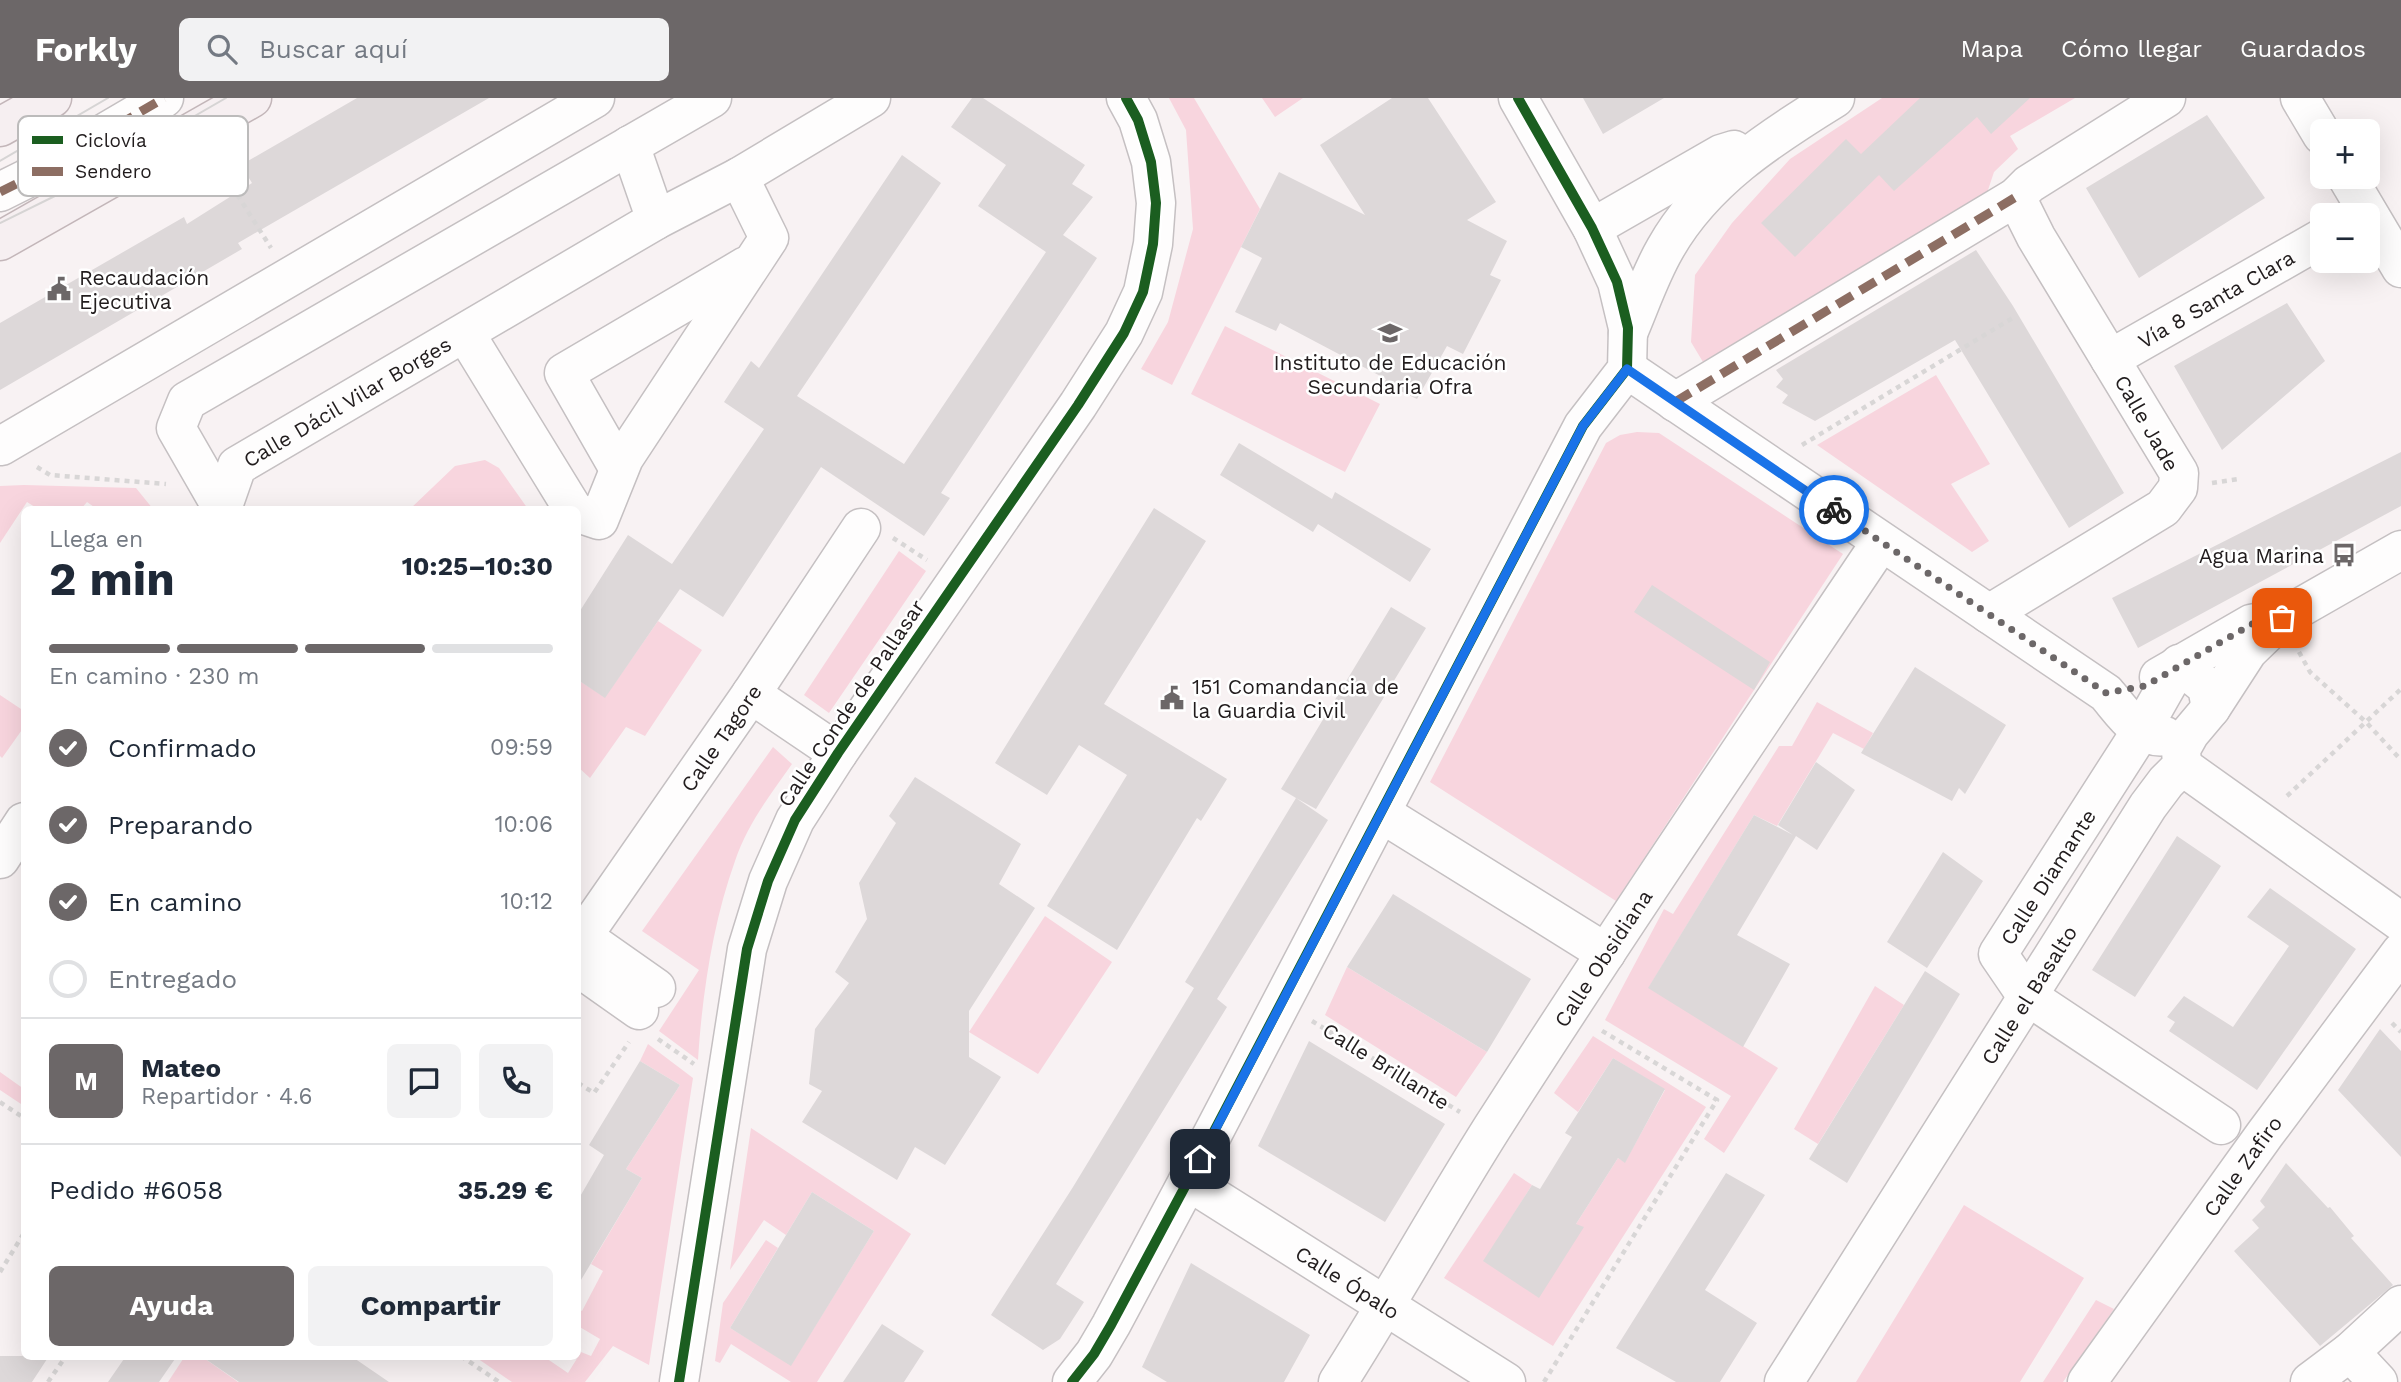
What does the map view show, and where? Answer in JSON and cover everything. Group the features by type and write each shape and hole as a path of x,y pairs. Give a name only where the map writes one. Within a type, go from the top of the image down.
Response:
{"main road":[{"path":"20,116 52,98"},
{"path":"221,116 252,98"},
{"path":"0,127 18,117"},
{"path":"0,241 80,196"}],"street":[{"path":"133,116 164,98"},
{"path":"1,446 595,98"},
{"path":"218,502 176,428 187,401 712,98"},
{"name":"Calle Dácil Vilar Borges","path":"218,502 237,466 656,220 739,177 871,98"},
{"name":"Calle Conde de Pallasar","path":"679,1382 747,950 768,881 795,820 838,753 1078,405 1124,333 1143,292 1153,244 1156,203 1151,162 1138,120 1126,98"},
{"path":"1518,98 1592,228 1617,282 1628,351 1672,400 2106,693 2141,731 2157,737 2194,736"},
{"path":"1078,1380 1111,1325 1188,1181 1583,426 1628,351 1665,249 1706,192 1773,136 1835,98"},
{"path":"1583,426 1607,413 1672,400 2016,197 2029,184 2166,98"},
{"path":"2300,98 2312,119"},
{"path":"1592,228 1721,154 1773,136"},
{"path":"630,145 656,220"},
{"path":"581,514 599,520 624,458 769,238 739,177"},
{"path":"0,191 18,183"},
{"name":"Calle Jade","path":"1989,614 2163,508 2178,488 2179,473 2036,237 2016,197"},
{"path":"2380,236 2400,264"},
{"name":"Vía 8 Santa Clara","path":"2110,359 2310,244"},
{"path":"619,469 564,373 753,261"},
{"path":"465,333 571,506"},
{"name":"Calle Tagore","path":"581,946 861,528"},
{"name":"Calle Obsidiana","path":"1338,1382 1386,1307 1490,1131 1605,953 1881,542"},
{"path":"2106,693 2145,686 2252,624 2282,618 2401,550"},
{"name":"Calle el Basalto","path":"1784,1382 2026,995 2166,782 2248,651 2282,618"},
{"path":"2179,664 2207,687 2194,736"},
{"name":"Calle Diamante","path":"2179,664 2141,731 1998,954 2026,995 2221,1125"},
{"path":"751,694 838,753"},
{"path":"2194,736 2259,823 2401,922"},
{"path":"1381,813 1605,953"},
{"path":"0,859 21,827"},
{"path":"581,951 645,1008"},
{"name":"Calle Zafiro","path":"2088,1382 2265,1134 2401,952"},
{"name":"Calle Ópalo","path":"1188,1181 1506,1382"},
{"path":"2310,1382 2350,1352 2401,1305"},
{"path":"2350,1352 2378,1382"}],"path":[{"path":"239,196 290,277"},
{"path":"1769,466 2016,316"},
{"path":"1,446 50,475 218,502"},
{"path":"861,528 875,526 957,580"},
{"path":"2282,618 2310,672 2366,722 2401,760"},
{"path":"2259,823 2401,689"},
{"path":"581,1085 594,1093 645,1008 726,1086"},
{"path":"1544,1382 1717,1100 1568,1011"},
{"path":"0,1102 21,1116"},
{"path":"0,1272 21,1238"},
{"path":"48,1382 63,1360"},
{"path":"467,1360 499,1382"}],"shaded area":[{"path":"1169,98 1194,98 1260,209 1172,385 1141,369 1168,322 1193,229 1186,130"},
{"path":"1262,98 1303,98 1275,117"},
{"path":"1882,98 2075,98 2010,136 2018,149 1994,172 1987,193 1706,367 1691,342 1695,275 1732,223 1790,159"},
{"path":"1225,326 1380,404 1345,472 1191,394"},
{"path":"1936,375 1990,464 1951,484 1989,541 1972,552 1817,445"},
{"path":"1637,432 1659,433 1843,554 1616,901 1430,782 1606,443 1620,435"},
{"path":"485,460 499,468 526,506 413,506 455,466"},
{"path":"0,486 136,488 151,506 93,506 87,502 84,506 33,506 27,502 21,506 21,511 0,543"},
{"path":"899,551 926,571 829,713 804,695"},
{"path":"658,621 702,650 645,736 626,727 590,778 581,770 581,682 605,697"},
{"path":"0,695 21,709 21,731 2,758"},
{"path":"1817,702 1873,733 1864,749 1833,733 1777,826 1754,815 1649,987 1778,1068 1724,1153 1704,1139 1731,1096 1605,1020 1664,909 1673,914 1779,746 1792,746"},
{"path":"773,747 792,764 753,823 740,848 727,884 710,959 698,1060 659,1031 699,970 642,931"},
{"path":"1045,916 1112,962 1038,1074 969,1032"},
{"path":"1347,967 1487,1052 1456,1097 1325,1015"},
{"path":"1875,986 1904,1005 1818,1144 1794,1129"},
{"path":"1593,1036 1706,1107 1553,1346 1444,1278 1514,1173 1532,1185 1484,1261 1576,1224 1618,1158 1625,1162 1665,1090 1613,1058 1578,1112 1554,1093"},
{"path":"648,1044 693,1078 649,1365 613,1346 585,1382 512,1382 480,1360 549,1360 568,1373 576,1360 581,1360 581,1352 591,1356 600,1339 581,1328 581,1310 603,1271 591,1264 642,1178 626,1169 680,1085 640,1061"},
{"path":"0,1072 21,1087 21,1104 0,1090"},
{"path":"751,1128 911,1234 817,1382 791,1382 731,1344 720,1363 715,1361 723,1303 766,1240 778,1248 730,1328 791,1365 874,1231 812,1192 786,1235 764,1220 730,1270"},
{"path":"1964,1205 2084,1278 2020,1382 1856,1382"},
{"path":"2096,1300 2114,1309 2063,1382 2043,1382"},
{"path":"182,1360 207,1360 238,1382 168,1382"}],"building":[{"path":"357,98 489,98 238,243 242,249 0,390 0,323 184,217 187,224 231,196 248,196 248,186 252,183 248,176 248,161"},
{"path":"972,98 983,98 1085,165 1072,184 1093,197 1063,235 1097,258 941,493 950,498 924,536 821,467 723,617 680,589 605,698 581,682 581,609 628,535 672,564 764,429 724,402 751,361 759,368 902,155 941,183 797,396 904,464 1046,252 978,206 1006,165 951,127"},
{"path":"1392,98 1428,98 1496,202 1467,220 1507,241 1490,275 1501,280 1463,354 1447,346 1417,399 1384,383 1386,379 1280,323 1276,331 1235,312 1262,258 1241,247 1279,172 1365,215 1320,145"},
{"path":"1583,98 1664,98 1603,134"},
{"path":"1920,98 2030,98 1991,134 1977,117 1894,191 1879,175 1795,257 1761,223 1846,139 1861,154"},
{"path":"2207,115 2265,198 2139,278 2086,188"},
{"path":"1976,250 2013,306 2124,493 2069,528 1955,340 1815,421 1782,403 1788,395 1776,387 1783,379 1776,370"},
{"path":"2287,303 2325,361 2222,450 2174,366"},
{"path":"1239,443 1332,499 1335,492 1431,549 1410,582 1318,524 1313,532 1220,475"},
{"path":"2401,452 2401,506 2138,648 2112,598"},
{"path":"1154,508 1206,541 1104,704 1227,779 1201,821 1197,818 1117,950 1047,906 1127,775 1079,745 1047,795 995,763"},
{"path":"1652,585 1770,662 1754,690 1634,612"},
{"path":"1391,607 1426,628 1316,809 1281,789"},
{"path":"1915,667 2006,725 1965,794 1959,788 1952,801 1861,753"},
{"path":"1816,762 1855,790 1817,850 1796,836 1737,935 1790,964 1743,1047 1648,988 1754,815 1793,835 1778,825"},
{"path":"915,777 1021,844 999,884 1035,908 969,1011 969,1057 1001,1077 945,1165 915,1147 897,1180 802,1122 822,1091 809,1084 815,1029 849,983 835,972 867,919 859,883 896,823 889,816"},
{"path":"1296,798 1328,820 1217,999 1227,1007 1056,1284 1084,1302 1060,1339 1043,1350 991,1315 1073,1187 1194,988 1185,982"},
{"path":"2177,836 2221,866 2135,997 2092,970"},
{"path":"1943,852 1983,881 1927,968 1887,942"},
{"path":"2270,888 2356,949 2257,1090 2169,1031 2175,1022 2167,1017 2184,996 2233,1027 2289,946 2247,917"},
{"path":"1393,894 1531,979 1487,1052 1347,967"},
{"path":"1925,971 1960,994 1847,1183 1809,1159"},
{"path":"2380,1029 2401,1051 2401,1157 2338,1090"},
{"path":"1309,1041 1445,1124 1385,1222 1258,1146"},
{"path":"1613,1058 1665,1089 1625,1163 1618,1158 1576,1224 1584,1227 1539,1298 1483,1261 1532,1185 1540,1189 1572,1137 1565,1133"},
{"path":"640,1061 680,1085 626,1169 642,1178 581,1280 581,1195 604,1155 589,1145"},
{"path":"2286,1163 2328,1208 2330,1207 2354,1236 2351,1238 2393,1285 2320,1346 2234,1251 2259,1228 2252,1220 2265,1207 2260,1201"},
{"path":"1726,1173 1765,1195 1705,1290 1757,1323 1720,1382 1676,1382 1616,1348"},
{"path":"812,1192 874,1231 791,1366 730,1328"},
{"path":"1191,1263 1310,1335 1284,1382 1167,1382 1142,1367"},
{"path":"882,1324 924,1351 904,1382 843,1382"},
{"path":"0,1356 21,1356 21,1360 46,1360 32,1382 0,1382"},
{"path":"123,1360 174,1360 159,1382 108,1382"},
{"path":"207,1360 357,1360 389,1382 239,1382"}],"tram line":[{"path":"77,116 108,98"},
{"path":"195,116 226,98"},
{"path":"0,161 18,150"},
{"path":"0,223 55,196"}],"marked path":[{"path":"133,116 164,98"},
{"path":"0,192 18,183"},
{"path":"1675,402 2016,197"}],"cycle path":[{"path":"679,1382 747,949 768,881 795,820 838,753 1078,405 1124,333 1143,292 1153,244 1156,203 1151,162 1138,120 1126,98"},
{"path":"1072,1382 1094,1354 1111,1325 1188,1181 1583,426 1627,369 1628,328 1617,282 1592,228 1518,98"}],"way so far":[{"path":"1834,510 2106,693 2145,686 2252,624 2282,618"}],"place":[{"name":"Recaudación Ejecutiva","path":"59,289"},
{"name":"Instituto de Educación Secundaria Ofra","path":"1390,333"},
{"name":"Agua Marina","path":"2344,555"},
{"name":"151 Comandancia de la Guardia Civil","path":"1172,698"}],"route":[{"path":"1200,1159 1583,426 1627,369 1834,510"}]}
